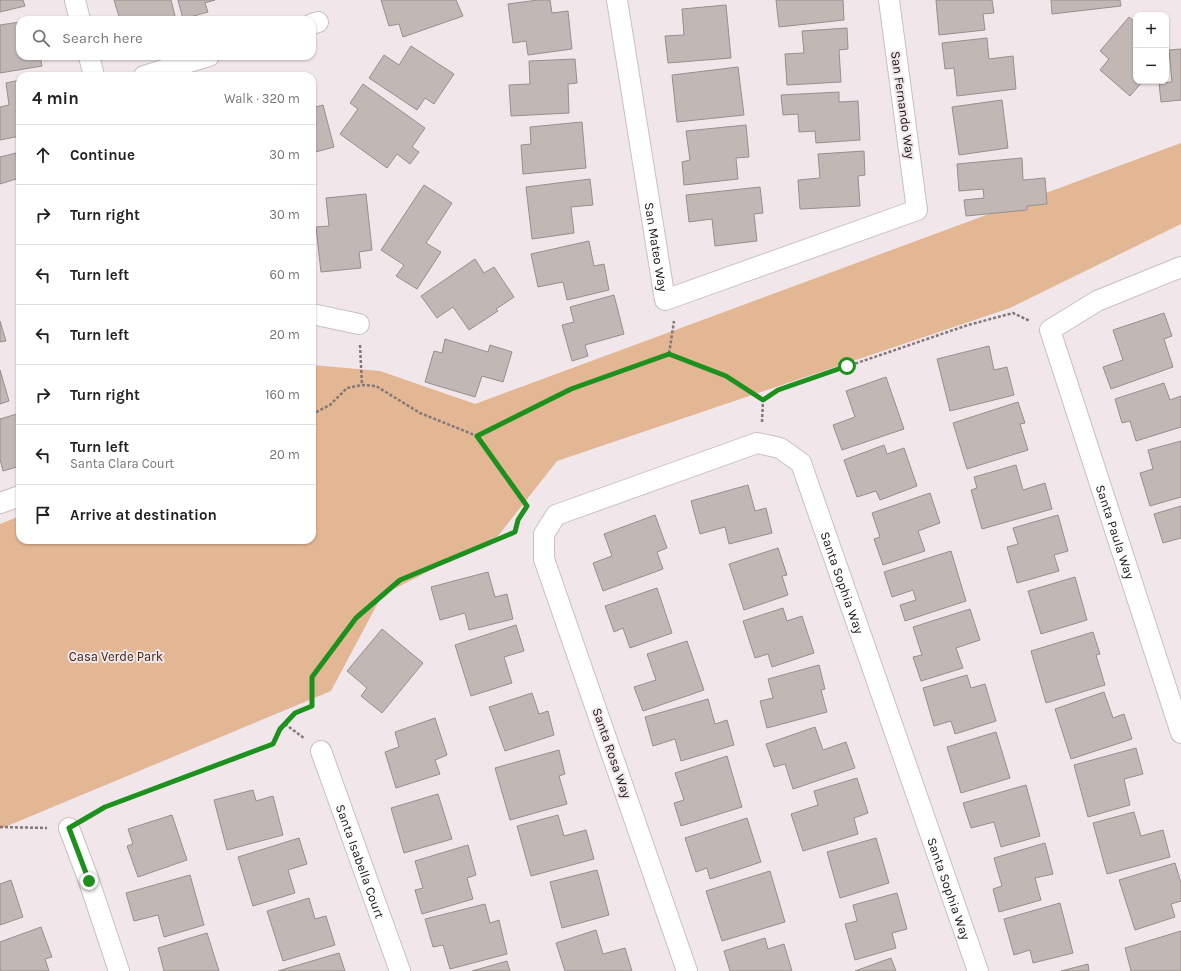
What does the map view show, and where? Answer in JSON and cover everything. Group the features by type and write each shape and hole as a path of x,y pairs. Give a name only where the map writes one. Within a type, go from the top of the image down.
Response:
{"street":[{"path":"75,0 79,16"},
{"name":"San Mateo Way","path":"617,0 665,300 917,210"},
{"name":"San Fernando Way","path":"889,0 917,210"},
{"path":"90,60 93,72"},
{"path":"157,72 196,60"},
{"path":"1050,330 1097,301 1181,268"},
{"path":"316,315 359,324"},
{"name":"Santa Paula Way","path":"1050,330 1181,733"},
{"name":"Santa Sophia Way","path":"544,534 556,515 757,443 780,448 801,463 978,971"},
{"path":"0,503 16,497"},
{"name":"Santa Rosa Way","path":"544,534 544,559 687,971"},
{"name":"Santa Isabella Court","path":"321,751 400,971"},
{"path":"69,828 120,971"}],"path":[{"path":"669,354 677,296"},
{"path":"477,436 571,389 669,354 726,376 763,400 778,390 968,324 1013,313 1050,330"},
{"path":"359,324 362,385"},
{"path":"0,828 69,828 105,807 273,744 280,729 295,713 312,706 312,677 356,618 400,580 515,532 518,520 527,506 477,436 420,413 376,386 362,385 347,388 330,405 316,412"}],"green space":[{"name":"Casa Verde Park","path":"1181,143 1181,224 1010,308 557,461 498,536 382,595 331,691 0,829 0,524 16,518 16,544 316,544 316,365 380,371 475,404"}],"building":[{"path":"0,0 23,0 25,6 0,12"},
{"path":"114,0 171,0 175,16 119,16"},
{"path":"178,0 215,0 205,3 208,12 194,16 182,16"},
{"path":"381,0 456,0 463,16 403,37 399,24 389,26"},
{"path":"550,0 552,13 568,11 572,49 528,55 526,41 513,43 508,4"},
{"path":"776,0 843,0 844,20 779,27"},
{"path":"936,0 992,0 994,13 983,14 985,30 939,35"},
{"path":"1051,0 1120,0 1121,6 1052,14"},
{"path":"726,5 731,58 668,63 665,36 684,35 682,9"},
{"path":"1129,17 1133,20 1133,84 1140,84 1130,96 1100,70 1109,59 1100,51"},
{"path":"16,23 16,60 41,60 42,66 0,73 0,25"},
{"path":"847,28 848,49 839,50 841,82 787,85 785,54 804,53 802,31"},
{"path":"987,38 989,59 1013,56 1016,89 957,96 954,68 945,69 942,43"},
{"path":"411,46 454,74 434,104 425,98 417,110 369,78 384,55 399,65"},
{"path":"1181,49 1181,100 1161,102 1159,84 1169,84 1169,82 1172,82 1169,50"},
{"path":"575,59 577,83 568,84 569,113 511,116 509,85 530,84 529,61"},
{"path":"738,67 744,115 677,122 672,75"},
{"path":"16,81 16,137 0,140 0,107 9,105 6,83"},
{"path":"363,84 425,128 412,147 419,152 410,164 397,154 387,168 340,134 358,109 350,103"},
{"path":"839,92 839,102 858,101 860,140 816,143 815,131 799,132 798,114 783,115 781,95"},
{"path":"1002,100 1008,148 959,155 952,107"},
{"path":"323,105 334,147 316,152 316,107"},
{"path":"582,122 586,168 523,174 521,145 531,144 530,127"},
{"path":"746,125 749,157 736,158 738,179 684,185 682,162 690,160 686,131"},
{"path":"864,151 865,175 858,176 860,206 800,209 798,180 820,178 818,154"},
{"path":"16,153 16,179 0,184 0,157"},
{"path":"1022,158 1023,180 1045,178 1047,204 1027,206 1027,210 966,216 964,200 984,198 983,189 959,191 957,164"},
{"path":"590,179 593,205 571,207 574,233 532,239 526,187"},
{"path":"424,185 452,203 426,243 441,252 417,289 396,276 404,265 381,250"},
{"path":"760,187 763,213 754,214 757,241 715,246 712,219 689,222 686,195"},
{"path":"366,194 372,250 359,252 361,268 321,272 316,227 329,226 326,198"},
{"path":"589,241 594,266 604,264 609,290 567,300 563,282 538,287 531,254"},
{"path":"475,259 484,273 494,267 514,297 496,309 498,311 469,330 453,307 437,318 421,296"},
{"path":"614,295 624,334 585,345 588,356 572,361 562,325 574,322 570,307"},
{"path":"1164,313 1172,336 1164,339 1173,367 1111,389 1103,367 1123,360 1113,330"},
{"path":"0,321 6,341 0,342"},
{"path":"445,339 488,352 490,345 512,352 503,382 482,376 475,397 425,382 434,351 442,353"},
{"path":"989,346 994,370 1007,367 1014,395 950,411 937,359"},
{"path":"0,370 9,401 0,404"},
{"path":"886,377 904,429 842,450 833,425 855,417 846,391"},
{"path":"1164,383 1170,400 1181,396 1181,427 1136,441 1130,421 1122,423 1115,399"},
{"path":"1018,402 1025,423 1020,424 1028,450 967,469 953,423"},
{"path":"16,414 16,467 3,471 0,459 0,419"},
{"path":"1181,441 1181,497 1150,506 1140,473 1153,469 1148,450"},
{"path":"884,445 887,454 904,448 917,486 880,500 876,491 857,497 844,460"},
{"path":"1016,465 1023,490 1045,483 1052,509 982,529 971,490 977,488 974,477"},
{"path":"748,485 755,511 766,508 772,533 729,544 725,527 700,534 691,501"},
{"path":"930,493 940,523 918,531 925,551 883,565 874,539 880,537 872,513"},
{"path":"1181,506 1181,538 1163,543 1154,514"},
{"path":"655,515 667,548 657,552 663,569 603,591 593,563 612,556 604,534"},
{"path":"1058,515 1068,551 1054,555 1059,571 1017,583 1007,547 1018,544 1013,528"},
{"path":"778,548 787,575 782,576 788,595 744,610 729,564"},
{"path":"951,551 966,601 905,621 900,605 916,600 913,590 892,597 884,572"},
{"path":"488,572 495,597 507,594 513,619 469,630 465,613 440,620 431,587"},
{"path":"1075,577 1087,620 1041,634 1028,591"},
{"path":"657,588 672,633 630,648 623,628 614,632 605,606"},
{"path":"783,608 787,621 802,616 814,653 772,667 768,654 755,658 743,621"},
{"path":"970,609 980,640 956,648 963,668 921,681 913,657 922,655 913,627"},
{"path":"516,625 524,651 504,657 512,683 471,696 455,645"},
{"path":"382,629 423,663 382,713 361,696 367,688 347,671"},
{"path":"1093,632 1100,654 1096,655 1105,685 1046,703 1031,651"},
{"path":"687,641 704,690 643,711 634,687 656,680 647,654"},
{"path":"819,665 825,689 821,690 827,712 767,728 760,701 773,698 768,679"},
{"path":"967,675 971,688 985,684 996,721 955,734 951,721 934,726 923,688"},
{"path":"1104,692 1113,718 1124,714 1132,739 1071,759 1055,709"},
{"path":"532,693 539,714 548,711 554,735 505,751 489,707"},
{"path":"708,699 715,724 727,720 734,745 681,761 675,739 653,746 645,717"},
{"path":"435,718 447,755 435,760 440,774 396,788 385,752 399,747 395,732"},
{"path":"815,727 823,750 846,742 855,768 793,789 785,764 774,767 766,744"},
{"path":"996,732 1010,778 961,793 947,747"},
{"path":"1136,748 1143,774 1124,779 1130,805 1088,817 1074,765"},
{"path":"559,750 565,774 559,776 567,804 510,820 495,768"},
{"path":"727,756 742,807 681,826 674,803 684,800 675,773"},
{"path":"857,778 868,813 854,818 858,834 803,851 791,814 818,805 814,791"},
{"path":"1026,785 1040,836 1001,847 994,822 971,828 963,803"},
{"path":"253,790 256,801 273,796 283,835 227,850 214,800"},
{"path":"438,794 452,839 404,853 391,808"},
{"path":"1134,812 1141,836 1163,830 1170,857 1107,874 1093,823"},
{"path":"172,815 187,860 138,877 127,846 133,844 128,829"},
{"path":"558,815 564,836 586,830 594,859 531,876 517,826"},
{"path":"747,818 761,862 710,879 707,868 696,872 685,838"},
{"path":"299,838 307,864 288,870 295,893 253,906 238,857"},
{"path":"876,838 889,883 840,898 827,852"},
{"path":"1045,843 1053,874 1035,878 1041,900 999,912 993,889 1002,886 994,858"},
{"path":"468,845 476,875 467,878 473,899 422,914 415,890 423,888 415,861"},
{"path":"1175,863 1181,883 1181,901 1171,904 1175,917 1135,930 1119,880"},
{"path":"597,870 609,915 562,928 550,882"},
{"path":"770,871 785,922 722,941 706,891"},
{"path":"190,875 204,925 164,937 158,915 134,921 126,893"},
{"path":"11,880 23,917 0,925 0,884"},
{"path":"897,893 907,929 892,933 896,948 855,960 845,924 857,921 853,905"},
{"path":"309,898 315,919 326,916 335,945 283,961 267,911"},
{"path":"1060,903 1073,953 1033,963 1030,950 1014,955 1004,919"},
{"path":"485,904 490,923 499,920 507,954 450,969 443,945 433,947 425,919"},
{"path":"41,927 52,957 45,959 49,971 1,971 0,942"},
{"path":"596,930 603,954 625,948 632,971 565,971 556,943"},
{"path":"1181,931 1181,971 1131,971 1125,948"},
{"path":"207,933 219,971 164,971 158,948"},
{"path":"765,938 768,949 784,944 792,971 730,971 724,951"},
{"path":"339,953 345,971 278,971"},
{"path":"891,958 896,971 855,971"},
{"path":"507,961 510,971 472,971"},
{"path":"1088,964 1089,971 1061,971"}],"route":[{"path":"89,881 69,828 105,807 273,744 280,729 295,713 312,706 312,677 356,618 400,580 515,532 518,520 527,506 477,436 571,389 669,354 726,376 763,400 778,390 847,366"}]}
